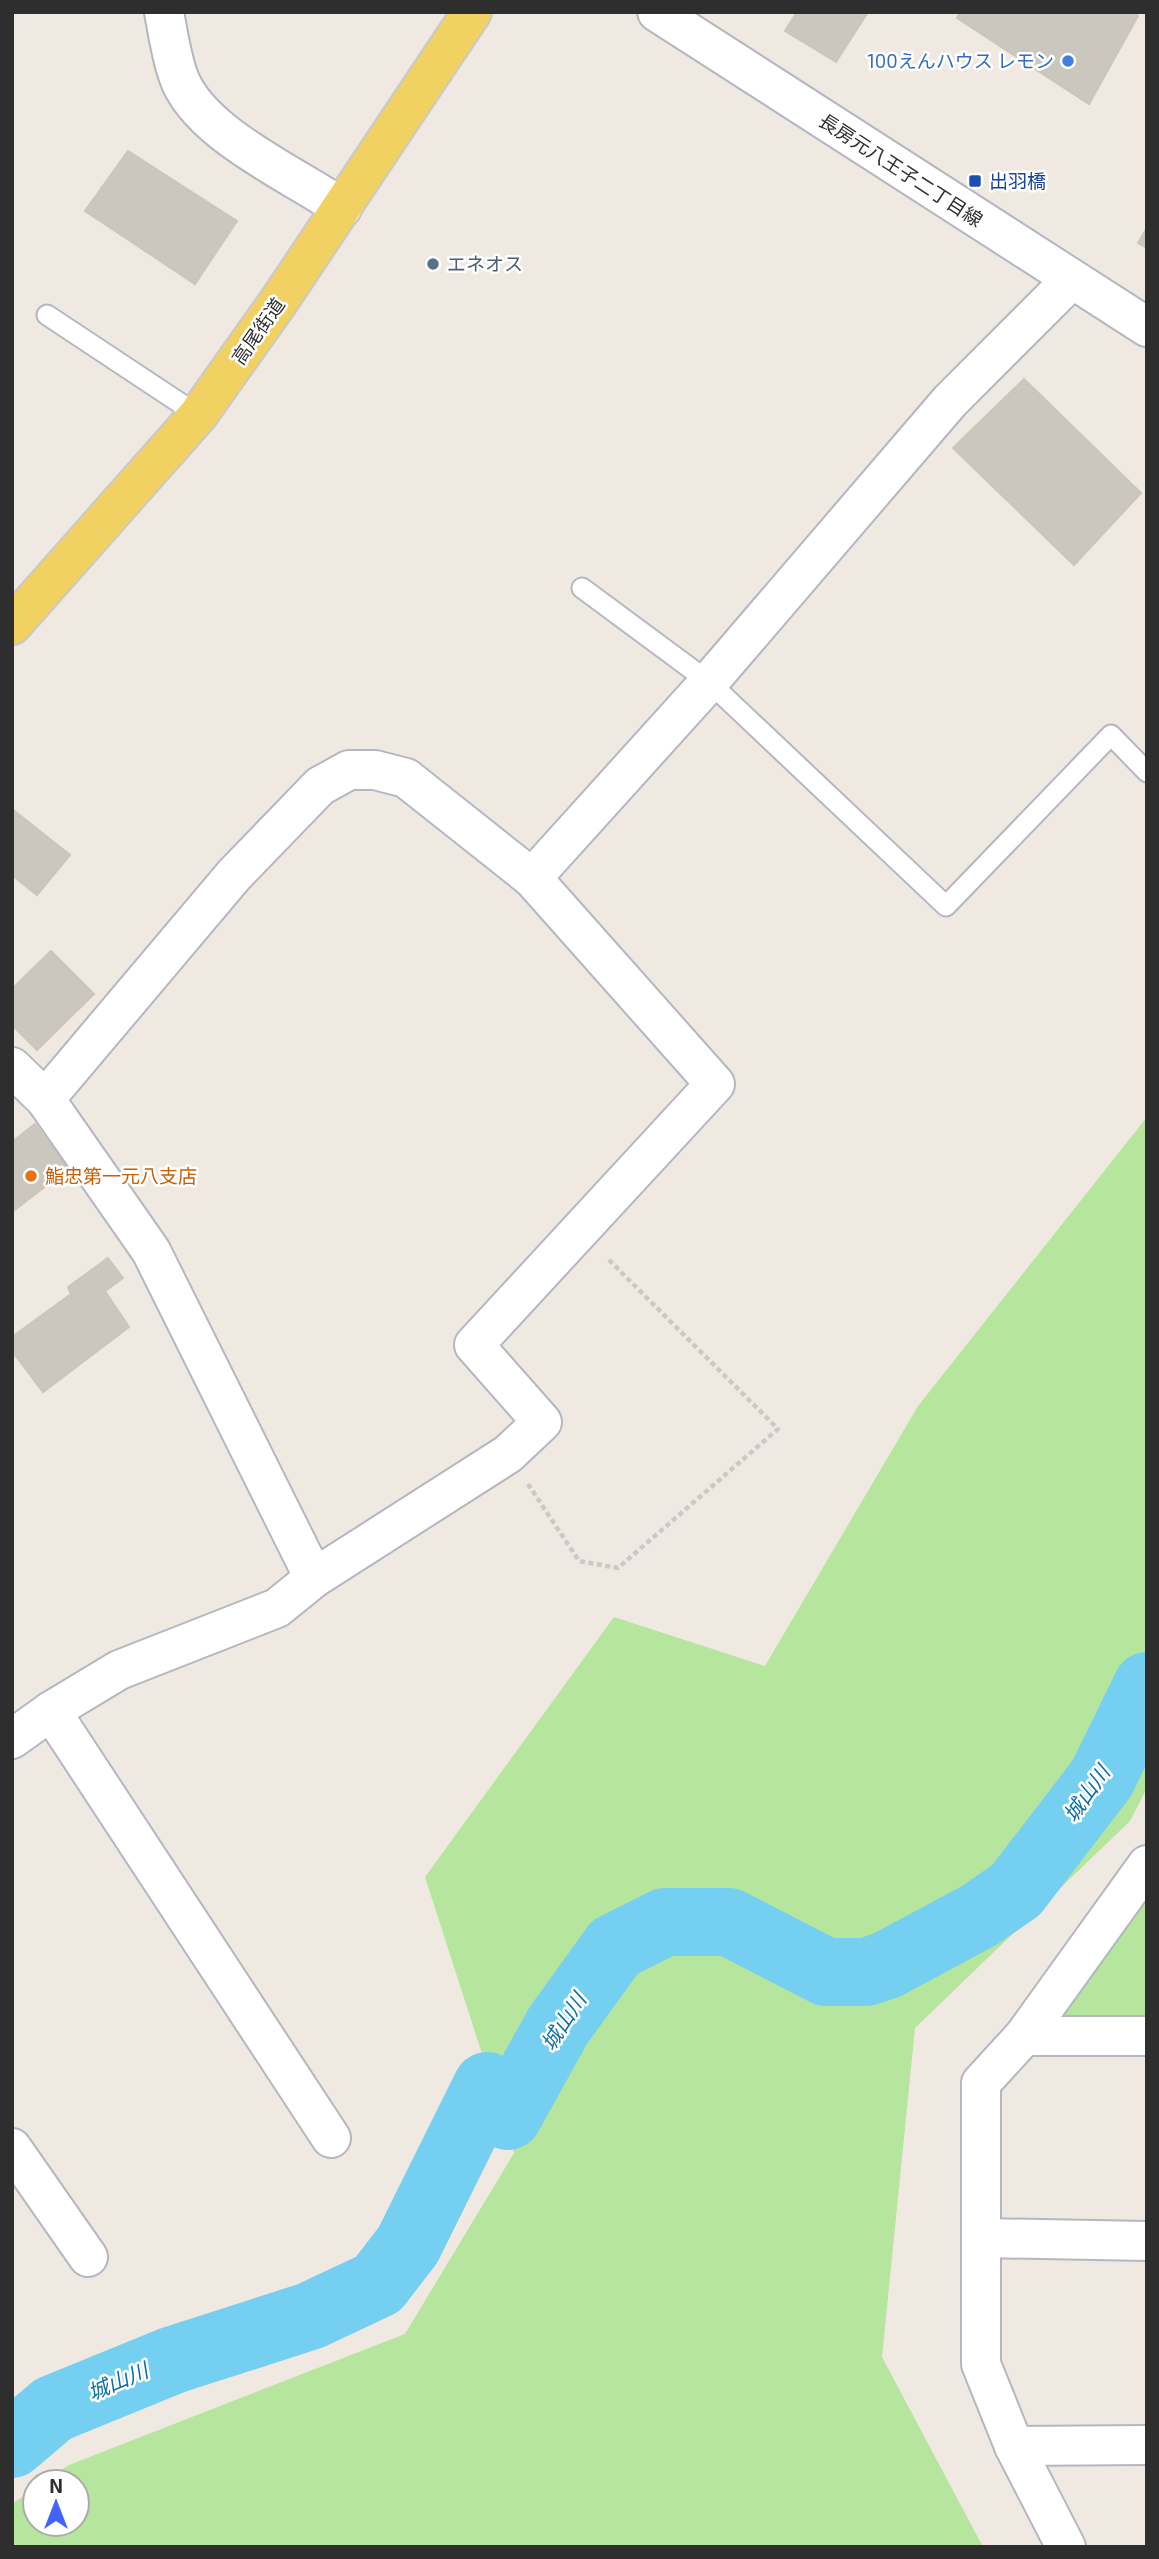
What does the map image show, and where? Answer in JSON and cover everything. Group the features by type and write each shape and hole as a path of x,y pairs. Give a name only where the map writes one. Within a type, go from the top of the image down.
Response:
{"main road":[{"name":"高尾街道","path":"12,625 198,415 342,208 472,12"}],"street":[{"path":"164,12 178,78 204,117 232,139 342,208"},
{"name":"長房元八王子二丁目線","path":"657,12 1147,327"},
{"path":"532,878 709,682 950,401 1071,280"},
{"path":"12,1739 51,1711 119,1670 277,1608 314,1578 508,1454 542,1422 474,1345 715,1084 532,878 407,778 375,769 349,769 320,786 234,874 45,1099"},
{"path":"12,1067 45,1099 151,1251 314,1578"},
{"path":"51,1711 331,2138"},
{"path":"1066,2547 1014,2446 981,2364 981,2083 1024,2036 1147,1865"},
{"path":"1024,2036 1147,2036"},
{"path":"12,2148 88,2257"},
{"path":"983,2238 1147,2241"},
{"path":"1014,2446 1147,2445"}],"lane":[{"path":"47,315 198,415"},
{"path":"582,588 709,682 946,906 1111,734 1147,772"}],"path":[{"path":"508,1454 579,1562 618,1569 778,1429 579,1230"}],"green space":[{"path":"1147,1117 1147,1788 1130,1821 915,2028 882,2357 983,2547 12,2547 12,2504 21,2498 21,2538 91,2538 91,2468 65,2468 69,2465 405,2334 514,2153 425,1877 614,1617 765,1666 918,1406"},
{"path":"1147,1865 1147,2036 1024,2036"}],"building":[{"path":"797,12 868,12 836,62 785,31"},
{"name":"100えんハウス レモン","path":"960,12 1133,12 1138,16 1089,104 957,18"},
{"path":"128,151 237,221 195,284 85,211"},
{"path":"1147,228 1147,248 1138,243"},
{"path":"1024,379 1141,493 1074,565 953,448"},
{"path":"12,809 70,855 37,895 12,875"},
{"path":"51,951 94,994 37,1050 12,1025 12,989"},
{"path":"35,1124 68,1169 12,1212 12,1142"},
{"path":"108,1258 123,1278 105,1291 129,1327 43,1392 12,1351 12,1337 71,1294 68,1287"}],"waterway":[{"name":"城山川","path":"12,2444 53,2409 173,2360 310,2316 378,2284 408,2245 487,2086 508,2116 558,2026 615,1947 665,1922 729,1922 826,1972 866,1972 887,1965 980,1915 1016,1890 1102,1778 1147,1686"}],"place":[{"name":"100えんハウス レモン","path":"1068,61"},
{"name":"出羽橋","path":"975,181"},
{"name":"エネオス","path":"433,264"},
{"name":"鮨忠第一元八支店","path":"31,1176"}]}
